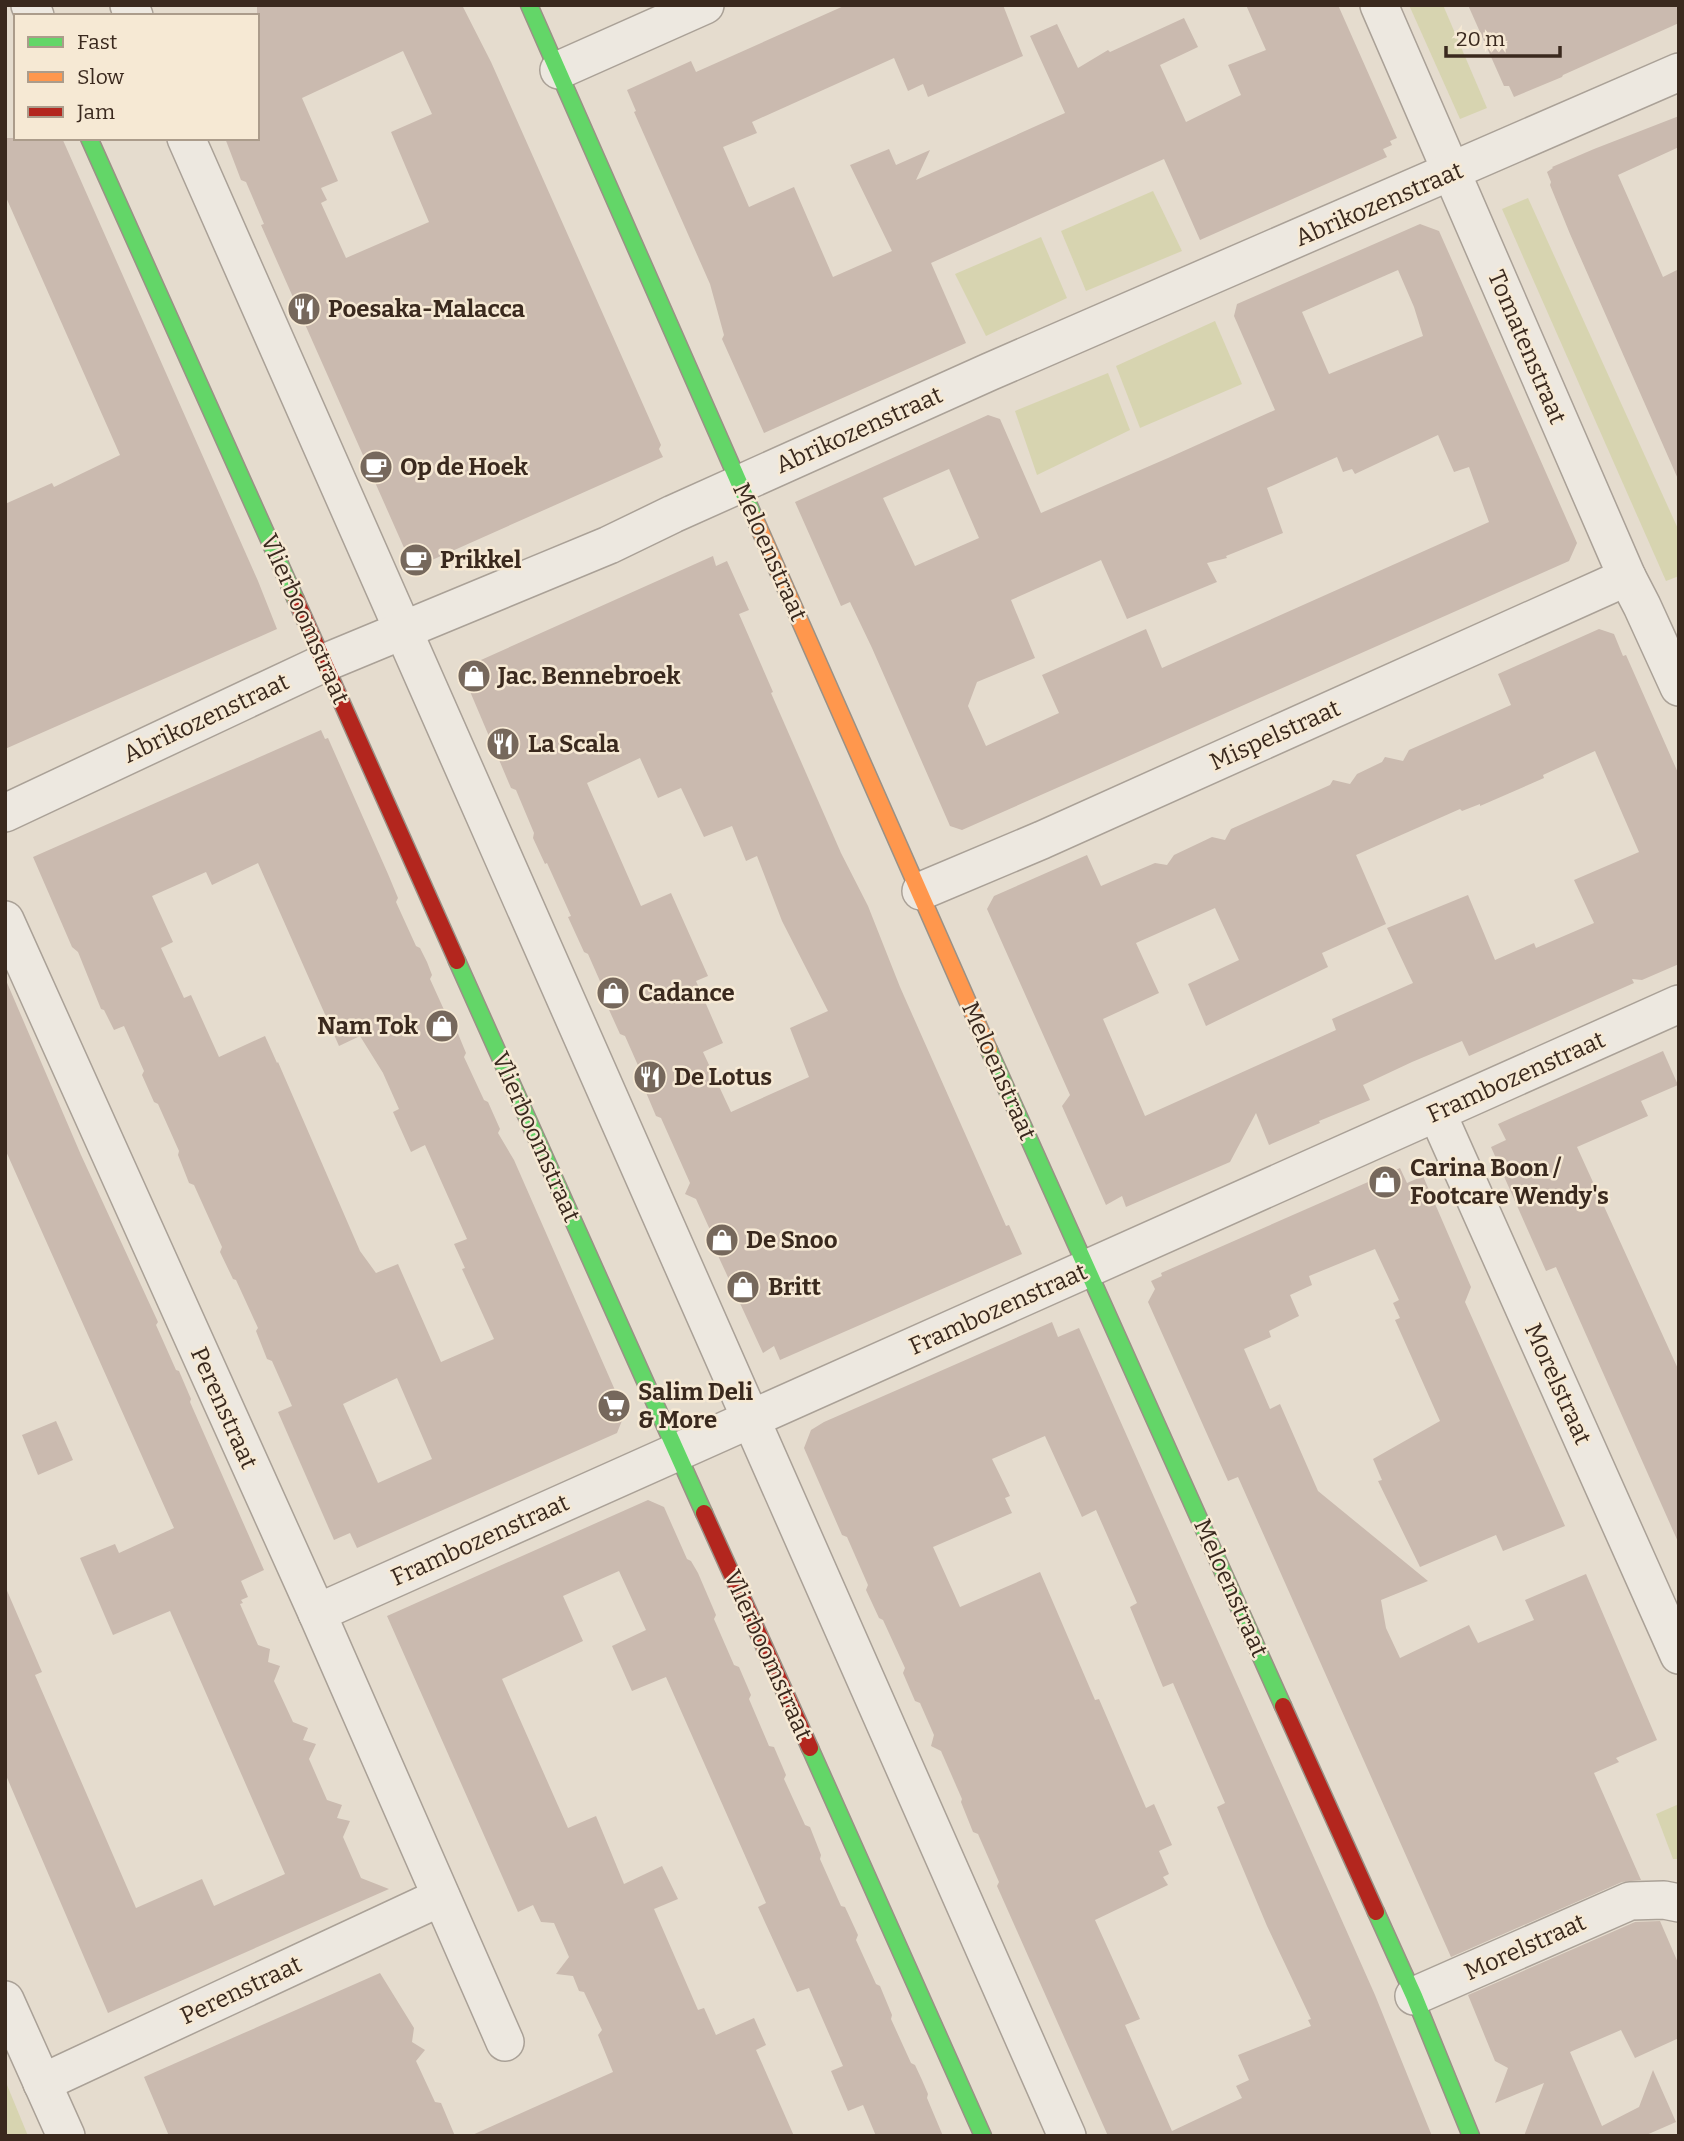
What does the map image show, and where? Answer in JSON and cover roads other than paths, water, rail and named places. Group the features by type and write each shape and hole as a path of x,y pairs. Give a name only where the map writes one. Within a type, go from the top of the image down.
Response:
{"street":[{"name":"Meloenstraat","path":"529,5 1086,1269 1414,1996 1471,2136"},
{"path":"559,70 705,5"},
{"name":"Tomatenstraat","path":"1378,5 1627,577 1679,687"},
{"name":"Abrikozenstraat","path":"5,813 324,663 609,545 1001,367 1679,72"},
{"name":"Vlierboomstraat","path":"90,140 983,2136"},
{"path":"187,140 1068,2136"},
{"name":"Mispelstraat","path":"921,891 1042,840 1627,577"},
{"name":"Perenstraat","path":"5,920 317,1613 505,2042"},
{"name":"Frambozenstraat","path":"317,1613 1679,1003"},
{"name":"Morelstraat","path":"1437,1113 1679,1655"},
{"name":"Perenstraat","path":"42,2083 441,1896"},
{"name":"Morelstraat","path":"1414,1996 1630,1901 1664,1900 1679,1903"},
{"path":"5,2000 66,2136"}],"place":[{"name":"Poesaka-Malacca","path":"304,309"},
{"name":"Op de Hoek","path":"376,467"},
{"name":"Prikkel","path":"416,560"},
{"name":"Jac. Bennebroek","path":"474,676"},
{"name":"La Scala","path":"503,744"},
{"name":"Cadance","path":"613,993"},
{"name":"Nam Tok","path":"442,1026"},
{"name":"De Lotus","path":"650,1077"},
{"name":"Carina Boon / Footcare Wendy's","path":"1385,1182"},
{"name":"De Snoo","path":"722,1240"},
{"name":"Britt","path":"743,1287"},
{"name":"Salim Deli & More","path":"614,1406"}]}
